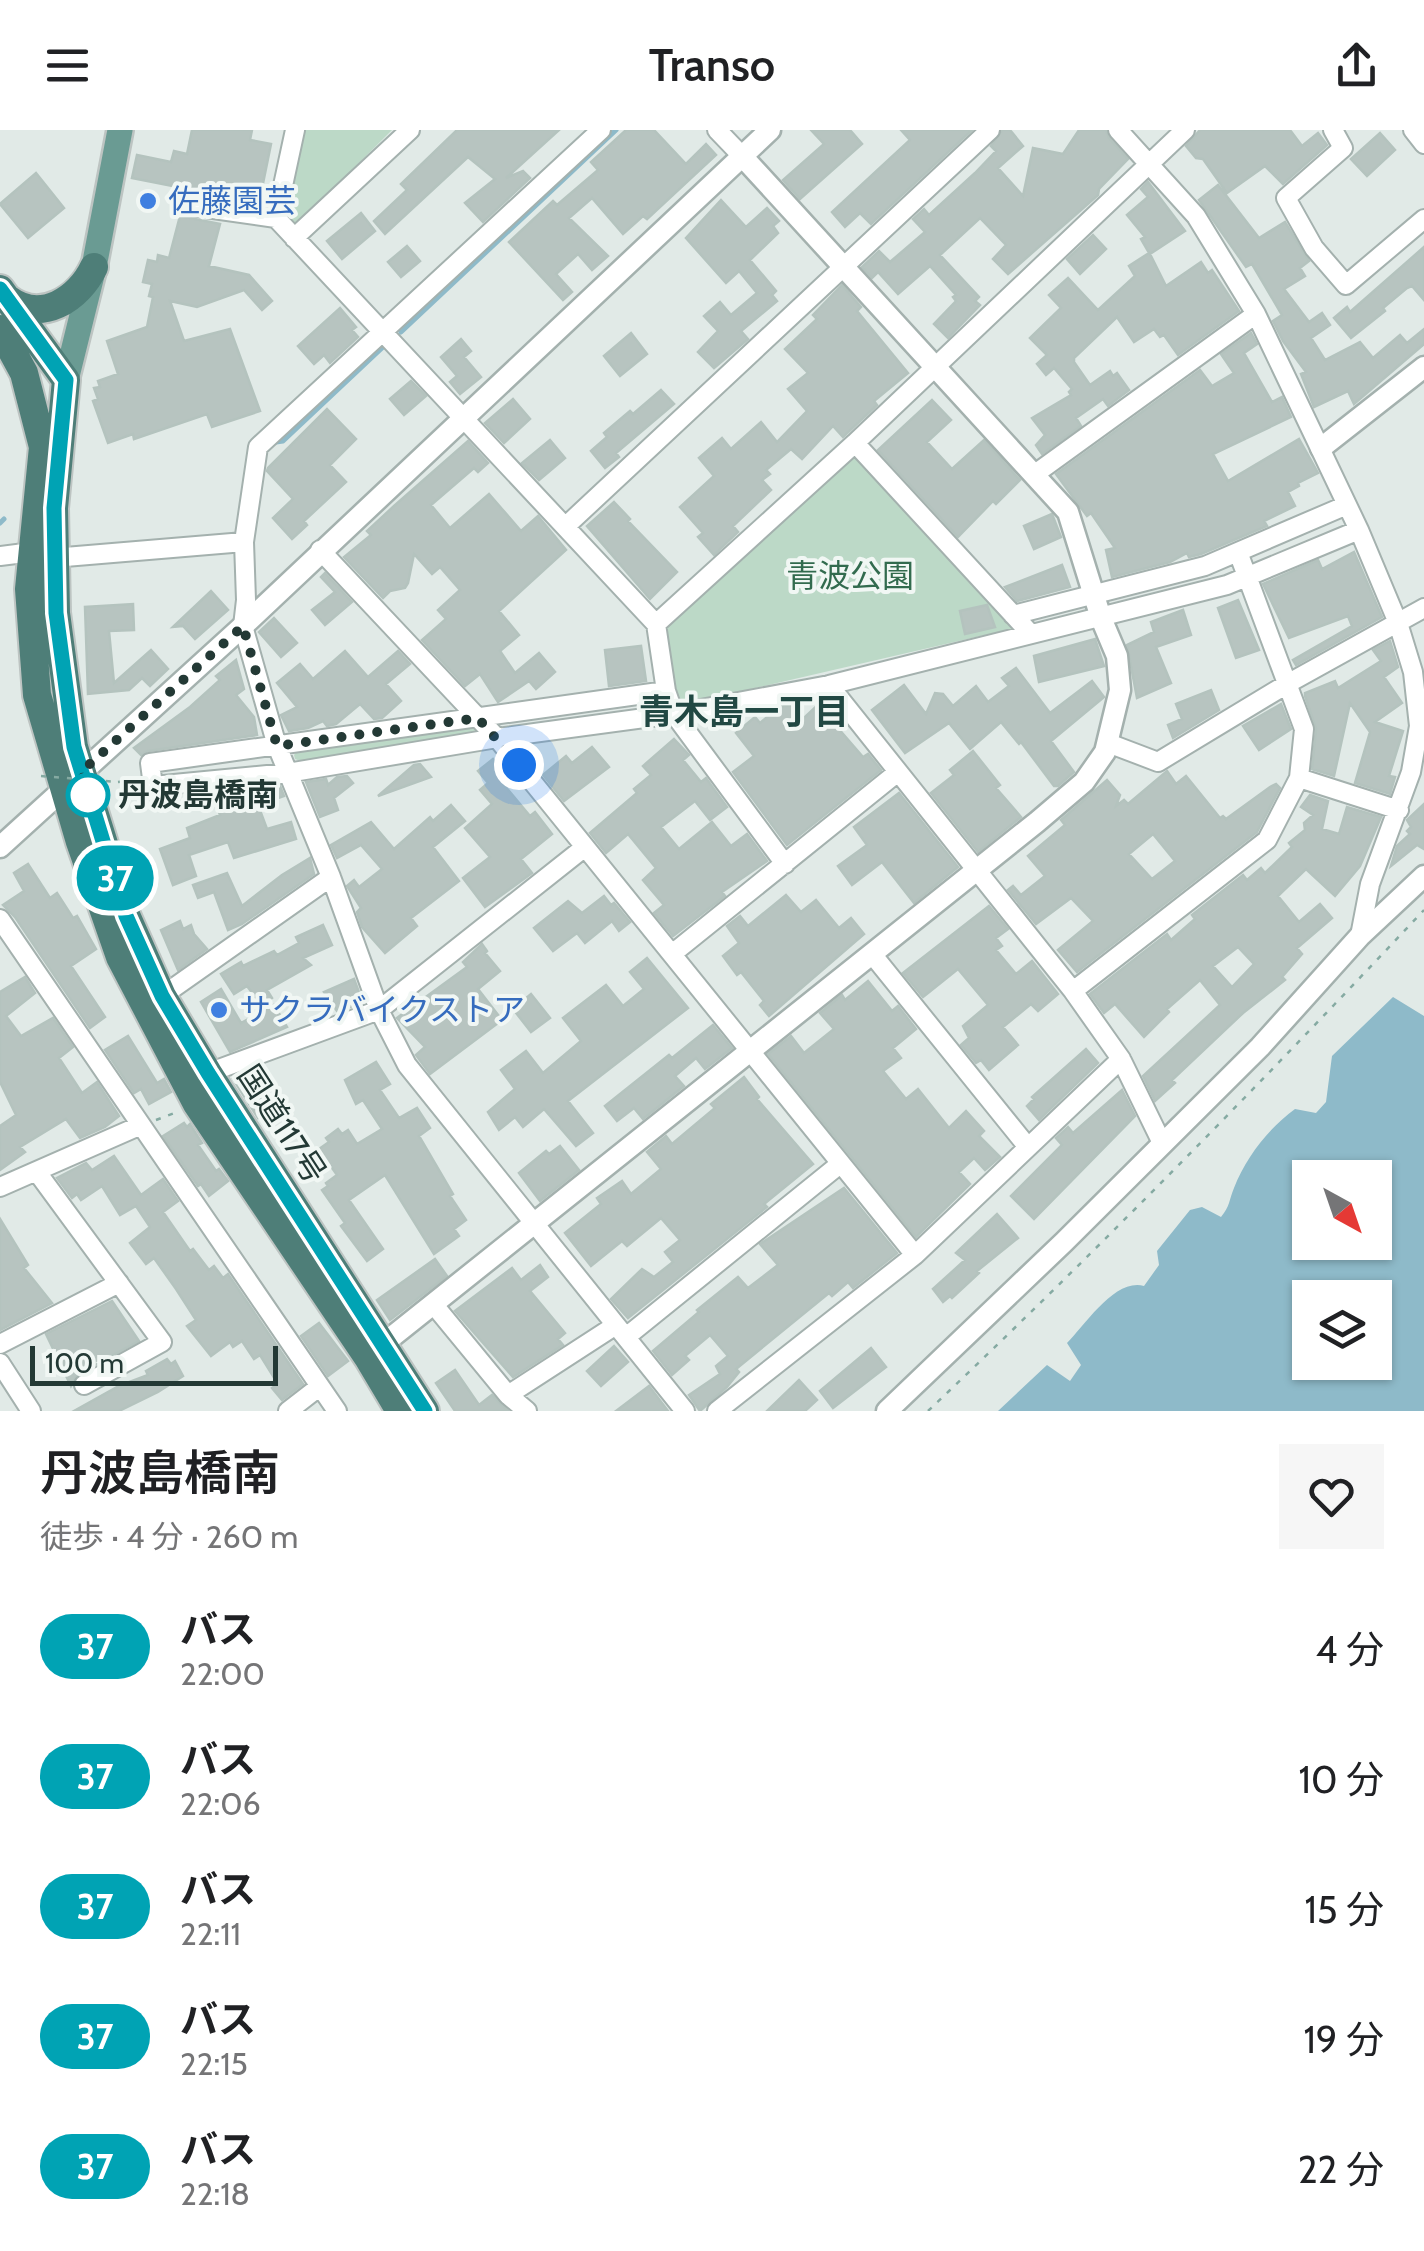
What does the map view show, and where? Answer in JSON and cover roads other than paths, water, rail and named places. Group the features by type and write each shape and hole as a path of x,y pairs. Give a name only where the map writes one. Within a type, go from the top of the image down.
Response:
{"highway":[{"path":"4,294 30,310 50,308 76,292 94,267"},
{"path":"4,294 66,380 42,448"},
{"name":"国道117号","path":"0,329 24,373 42,448 42,555 72,735 62,779 120,957 197,1104 400,1411"},
{"name":"国道117号","path":"42,555 66,380"},
{"name":"国道117号","path":"62,779 162,996 425,1411"}],"main road":[{"path":"66,380 94,267 120,130"}],"street":[{"path":"276,218 295,130"},
{"path":"294,238 410,130"},
{"path":"601,130 258,447 244,542 243,626 287,773 331,877 379,1010 407,1065 685,1411"},
{"path":"383,1344 1084,782 1108,743 1120,690 1117,656 1068,512 717,130"},
{"path":"0,848 62,779 243,626 770,130"},
{"path":"566,526 990,130"},
{"path":"1118,130 1196,216 1256,314 1322,448 1398,623 1414,672 1419,726 1411,772 1370,884 1360,936"},
{"path":"656,624 1185,130"},
{"path":"1334,130 1343,148 1286,198 1314,248 1346,285 1424,219"},
{"path":"1413,130 1424,144"},
{"path":"185,205 276,218 656,624 666,691 674,714 786,864"},
{"path":"1035,474 1256,314"},
{"path":"1322,448 1424,367"},
{"path":"854,442 1030,633"},
{"path":"1013,615 1205,566 1347,506"},
{"path":"666,691 150,763 153,786 287,773 674,714 829,685 1227,585 1358,530"},
{"path":"0,556 244,542"},
{"path":"320,550 497,738 915,1255"},
{"path":"1074,991 1267,840 1299,778 1304,729 1238,552"},
{"path":"1108,743 1158,762 1424,608"},
{"path":"829,685 1074,991 1122,1059 1162,1143"},
{"path":"672,954 898,772"},
{"path":"1299,778 1399,810"},
{"path":"208,1073 379,1010 585,846"},
{"path":"887,1411 1260,1047 1360,936 1424,876"},
{"path":"162,996 331,877"},
{"path":"0,918 338,1411"},
{"path":"872,954 1027,1146"},
{"path":"717,1411 915,1255 1122,1059"},
{"path":"0,1187 139,1126"},
{"path":"508,1395 621,1331 840,1164"},
{"path":"37,1172 162,1342 84,1385"},
{"path":"0,1344 118,1283"},
{"path":"434,1304 508,1395 527,1411"},
{"path":"0,1363 31,1411"},
{"path":"288,1411 319,1386"}],"water":[{"path":"1393,997 1424,1016 1424,1411 998,1411 1047,1365 1070,1381 1081,1365 1067,1343 1092,1315 1122,1289 1144,1286 1159,1265 1157,1251 1190,1210 1202,1207 1221,1217 1252,1154 1285,1117 1295,1109 1316,1113 1326,1102 1332,1056"}],"waterway":[{"path":"401,332 616,130"},
{"path":"276,442 283,441 383,347"},
{"path":"0,523 4,519"}],"place":[{"name":"佐藤園芸","path":"148,201"},
{"name":"丹波島橋南","path":"88,795"},
{"name":"サクラバイクストア","path":"219,1010"}],"district":[{"name":"青木島一丁目","path":"744,712"}],"park label":[{"name":"青波公園","path":"850,576"}]}
